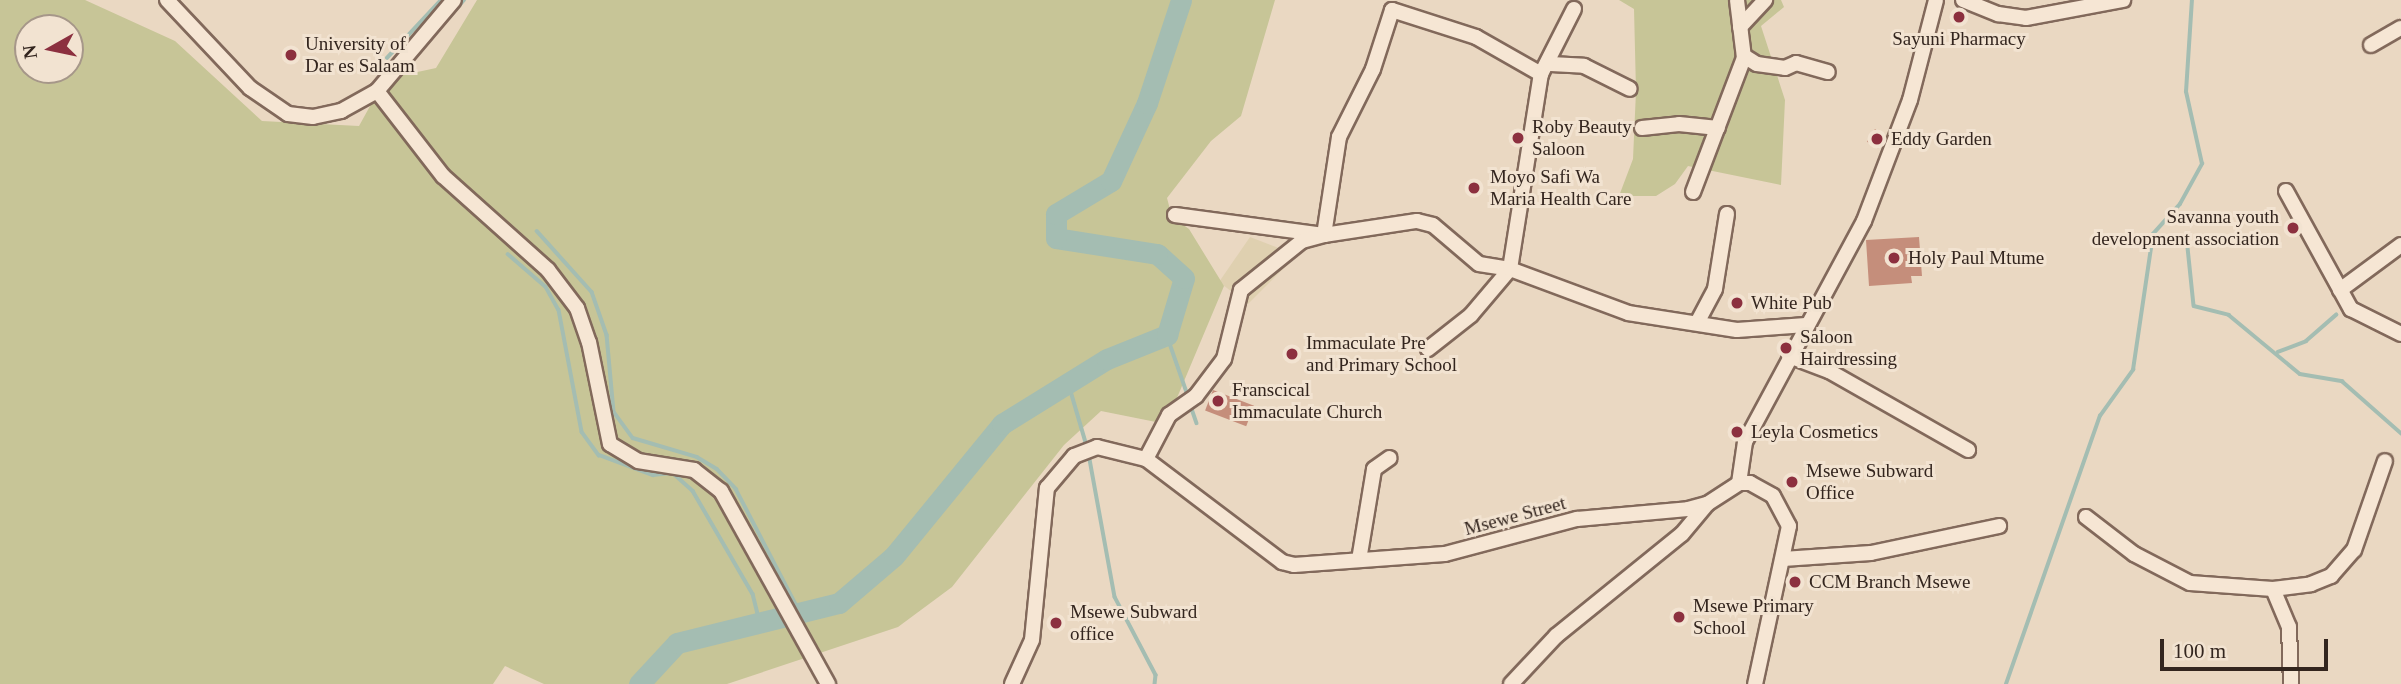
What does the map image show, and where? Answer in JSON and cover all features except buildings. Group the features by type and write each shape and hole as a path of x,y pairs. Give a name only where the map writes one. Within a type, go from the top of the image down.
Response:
{"street":[{"path":"167,0 250,88 288,114 335,113 377,92 454,0"},
{"path":"1693,192 1744,56 1737,0"},
{"path":"1740,27 1765,0"},
{"path":"1755,684 1789,526 1785,511 1773,496 1739,483 1741,450 1789,356 1864,221 1910,100 1936,0"},
{"path":"1963,0 1998,14 2026,18 2123,0"},
{"path":"1324,235 1339,137 1373,69 1393,5 1476,37 1546,69 1594,69 1630,89"},
{"path":"1429,349 1471,315 1510,269 1546,69 1574,9"},
{"path":"2371,45 2401,28"},
{"path":"1744,56 1758,65 1785,68 1796,63 1828,72"},
{"path":"377,92 443,176 548,270 577,308 589,342 610,444 622,455 694,470 709,480 774,584 828,684"},
{"path":"1642,128 1676,124 1718,128"},
{"path":"2286,191 2340,290 2360,317 2401,334"},
{"path":"1697,323 1715,289 1727,214"},
{"path":"1175,215 1324,235"},
{"path":"1146,459 1169,415 1196,396 1224,359 1241,290 1302,241 1324,235 1417,222 1433,225 1465,258 1510,269 1628,313 1737,330 1806,325"},
{"path":"2340,290 2401,245"},
{"path":"1789,356 1829,371 1968,450"},
{"name":"Msewe Street","path":"1012,684 1032,640 1042,503 1054,474 1074,456 1097,447 1146,459 1282,562 1445,554 1577,519 1707,504 1739,483"},
{"path":"1359,560 1374,469 1390,458"},
{"path":"2086,517 2134,554 2190,583 2273,589 2311,584 2340,568 2354,550 2385,461"},
{"path":"1511,684 1556,636 1682,534 1707,504"},
{"path":"1783,559 1871,553 1999,526"},
{"path":"2273,589 2289,626 2291,684"}],"shaded area":[{"path":"0,0 85,0 175,41 262,121 359,126 385,79 436,68 477,0 1275,0 1241,116 1211,141 1167,198 1172,217 1189,229 1224,286 1166,424 1101,411 1064,445 952,587 898,627 727,684 544,684 505,666 493,684 0,684"},
{"path":"1619,0 1781,0 1784,7 1761,26 1785,100 1781,185 1688,166 1675,184 1656,196 1619,196 1633,159 1636,91 1634,9"},
{"path":"1250,237 1297,255 1248,304 1219,282"}],"waterway":[{"path":"387,58 441,0"},
{"path":"444,23 464,0"},
{"path":"639,684 677,643 839,603 894,556 1002,424 1107,359 1167,335 1184,278 1157,254 1056,238 1056,214 1111,181 1147,103 1181,0"},
{"path":"2006,684 2100,416 2133,370 2153,234 2180,204 2202,164 2186,92 2192,0"},
{"path":"537,231 592,292 607,335 614,412 633,438 697,457 717,469 736,489 800,612"},
{"path":"2187,238 2194,306 2229,315 2300,374 2342,381 2401,433"},
{"path":"508,254 546,287 559,310 582,432 599,455 653,475 673,473 693,491 753,594 760,622"},
{"path":"2278,352 2306,341 2336,315"},
{"path":"1167,335 1189,398"},
{"path":"1068,381 1087,446"},
{"path":"1191,406 1197,423"},
{"path":"1089,454 1115,597 1156,675 1155,684"}],"place":[{"name":"Sayuni Pharmacy","path":"1959,17"},
{"name":"University of Dar es Salaam","path":"291,55"},
{"name":"Roby Beauty Saloon","path":"1518,138"},
{"name":"Eddy Garden","path":"1877,139"},
{"name":"Moyo Safi Wa Maria Health Care","path":"1474,188"},
{"name":"Savanna youth development association","path":"2293,228"},
{"name":"Holy Paul Mtume","path":"1894,258"},
{"name":"White Pub","path":"1737,303"},
{"name":"Saloon Hairdressing","path":"1786,348"},
{"name":"Immaculate Pre and Primary School","path":"1292,354"},
{"name":"Franscical Immaculate Church","path":"1218,401"},
{"name":"Leyla Cosmetics","path":"1737,432"},
{"name":"Msewe Subward Office","path":"1792,482"},
{"name":"CCM Branch Msewe","path":"1795,582"},
{"name":"Msewe Primary School","path":"1679,617"},
{"name":"Msewe Subward office","path":"1056,623"}]}
